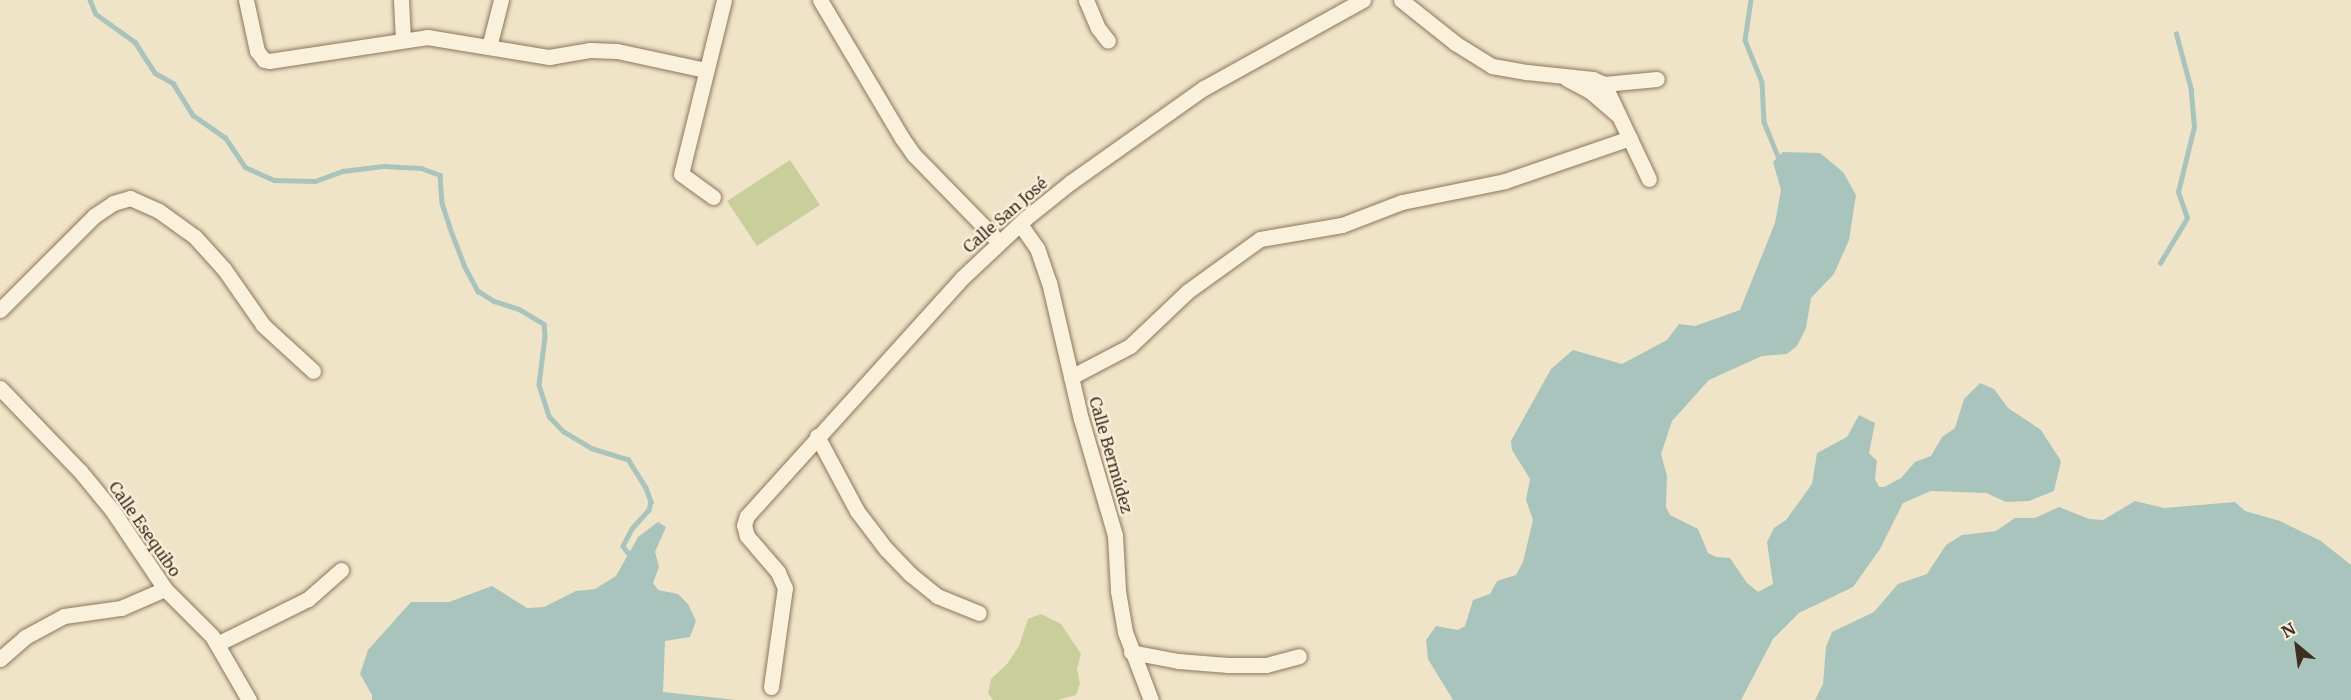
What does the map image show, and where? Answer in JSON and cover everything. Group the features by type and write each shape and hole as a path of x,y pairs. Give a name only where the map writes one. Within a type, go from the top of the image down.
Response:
{"street":[{"path":"246,0 257,51 264,60 269,61 403,40 445,38 549,57 590,50 617,51 706,70"},
{"path":"401,0 403,40"},
{"path":"489,47 501,0"},
{"path":"713,196 681,174 724,0"},
{"path":"820,0 914,155 999,242"},
{"path":"1086,0 1098,28 1108,41"},
{"name":"Calle San José","path":"771,687 785,588 782,577 747,536 744,525 747,516 962,278 1020,224 1071,182 1203,88 1363,0"},
{"path":"1401,0 1455,43 1492,66 1593,79 1604,84 1657,79"},
{"path":"1556,75 1590,91 1614,112 1627,132"},
{"path":"1604,84 1649,179"},
{"path":"1071,377 1130,346 1188,291 1260,239 1341,225 1402,202 1505,181 1627,132"},
{"path":"0,310 94,216 112,202 130,198 159,211 195,237 224,269 262,325 313,371"},
{"name":"Calle Bermúdez","path":"1020,224 1042,260 1114,535 1122,618 1131,652 1151,700"},
{"name":"Calle Esequibo","path":"0,388 102,497 165,589 207,630 249,700"},
{"path":"817,436 857,511 886,549 910,574 937,596 979,614"},
{"path":"217,644 308,599 341,570"},
{"path":"0,659 25,638 64,616 122,608 165,589"},
{"path":"1131,652 1178,661 1228,665 1266,665 1299,656"}],"green space":[{"path":"790,160 820,205 757,246 727,201"},
{"path":"1041,614 1061,624 1081,654 1077,669 1080,683 1076,695 1058,700 993,700 988,693 991,679 1007,664 1019,646 1028,619"}],"water":[{"path":"1783,152 1820,153 1843,172 1856,195 1849,240 1834,274 1811,298 1806,328 1797,346 1787,354 1762,356 1709,380 1672,421 1661,454 1667,476 1666,507 1670,515 1698,529 1708,553 1716,557 1730,558 1747,583 1758,592 1773,584 1767,542 1774,528 1786,520 1812,484 1817,453 1847,437 1859,415 1875,423 1869,453 1877,461 1875,479 1879,487 1884,487 1901,478 1915,462 1931,456 1942,437 1955,428 1964,399 1980,383 1994,389 2008,408 2041,430 2061,461 2054,491 2029,501 2006,502 1986,493 1931,491 1903,503 1880,549 1853,587 1799,613 1773,639 1741,700 1453,700 1428,659 1426,640 1436,626 1458,630 1465,626 1473,600 1490,594 1497,581 1516,575 1523,562 1533,520 1526,500 1530,479 1512,450 1511,441 1551,369 1573,350 1622,364 1667,340 1679,324 1695,326 1740,310 1775,223 1781,190 1773,162"},
{"path":"2135,501 2164,508 2235,502 2245,511 2280,521 2321,541 2351,565 2351,700 1815,700 1823,684 1826,647 1832,632 1874,612 1898,584 1927,574 1946,545 1962,535 1996,531 2015,518 2035,518 2059,507 2089,519 2103,520"},
{"path":"658,522 666,527 655,552 659,567 653,583 658,590 678,594 688,604 696,621 690,637 665,641 663,692 737,700 372,700 372,695 360,674 368,650 411,602 449,602 492,586 527,608 544,607 576,591 595,589 616,576 638,537"}],"waterway":[{"path":"90,0 96,14 135,42 155,73 173,83 193,115 225,137 245,167 274,180 315,181 343,171 383,166 421,168 440,175 442,203 450,228 464,265 478,291 494,301 519,309 544,324 545,336 539,385 549,416 563,431 591,448 628,459 646,488 651,502 649,510 632,529 623,546 632,558"},
{"path":"1751,0 1745,40 1762,82 1764,122 1780,161"},
{"path":"2160,263 2187,218 2178,192 2194,127 2191,90 2176,34"}]}
